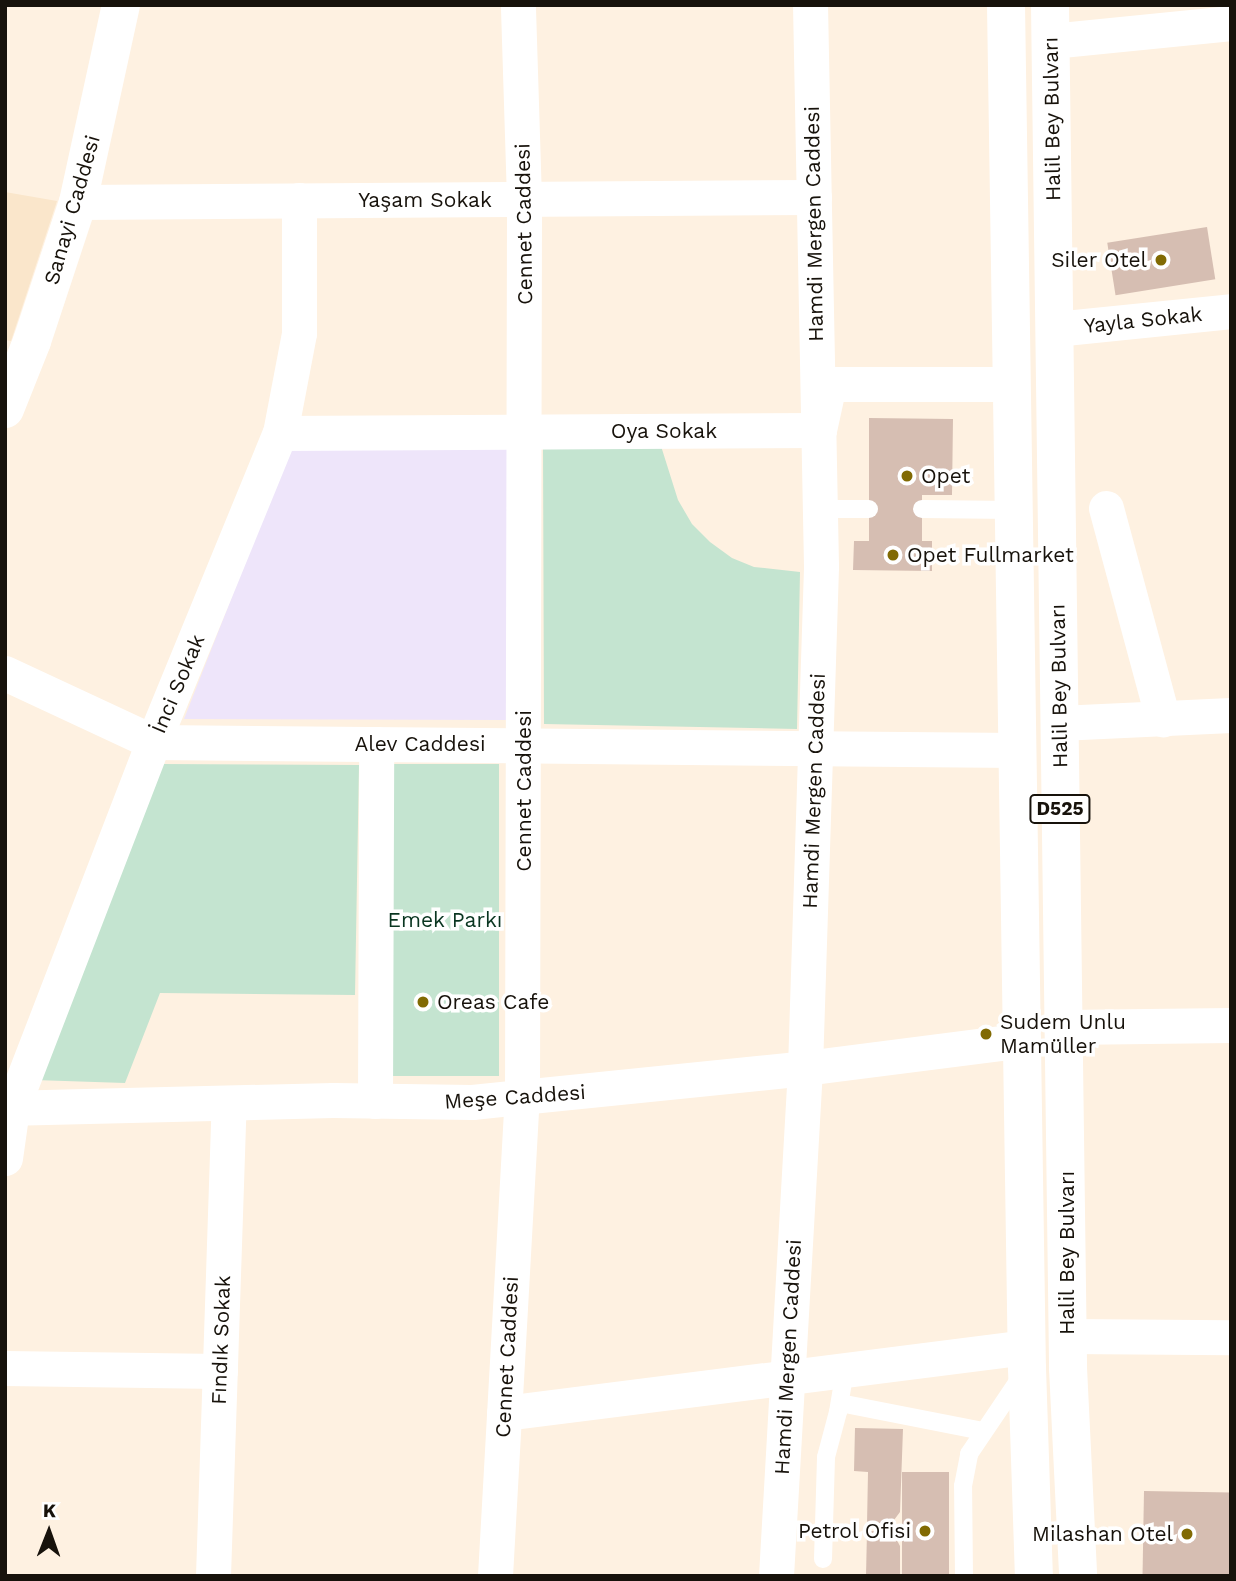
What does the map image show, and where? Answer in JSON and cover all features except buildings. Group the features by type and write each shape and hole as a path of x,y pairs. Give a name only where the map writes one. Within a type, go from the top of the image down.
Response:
{"main road":[{"name":"Sanayi Caddesi","path":"5,409 14,360 78,202 121,5"},
{"name":"Halil Bey Bulvarı","path":"1006,5 1027,1358 1034,1576"},
{"name":"Halil Bey Bulvarı","path":"1050,23 1068,1336 1078,1576"}],"street":[{"name":"Cennet Caddesi","path":"495,1576 522,1099 525,431 524,199 518,5"},
{"name":"Hamdi Mergen Caddesi","path":"776,1576 805,1068 815,748 820,509 810,5"},
{"path":"1050,23 1231,23"},
{"name":"Yaşam Sokak","path":"78,202 814,197"},
{"name":"İnci Sokak","path":"5,1158 9,1108 153,742 280,433 299,333 299,200"},
{"name":"Yayla Sokak","path":"1055,329 1231,311"},
{"path":"818,430 829,384 1012,384"},
{"name":"Oya Sokak","path":"280,433 818,430"},
{"path":"1106,508 1163,719"},
{"name":"Alev Caddesi","path":"5,673 153,742 1018,750"},
{"path":"1059,723 1231,715"},
{"path":"375,1101 376,744"},
{"path":"1065,1027 1231,1025"},
{"name":"Meşe Caddesi","path":"9,1108 333,1100 432,1103 522,1099 805,1068 1023,1040"},
{"name":"Fındık Sokak","path":"213,1576 229,1104"},
{"path":"1068,1336 1231,1337"},
{"path":"504,1413 787,1377 843,1386 1027,1358"},
{"path":"5,1368 220,1371"}],"lane":[{"path":"820,509 869,509"},
{"path":"922,509 1014,510"},
{"path":"964,1576 965,1468 969,1454 1027,1358"},
{"path":"823,1559 826,1457 843,1386 983,1431"}],"shaded area":[{"path":"5,192 57,201 11,341 5,340"},
{"path":"509,445 509,720 184,719 291,446"}],"green space":[{"path":"543,446 661,446 678,500 692,524 710,542 732,558 754,567 800,572 797,729 544,724"},
{"path":"161,764 359,765 355,995 160,993 125,1083 35,1080"},
{"name":"Emek Parkı","path":"391,764 499,764 499,1076 391,1076"}],"place":[{"name":"Siler Otel","path":"1161,260"},
{"name":"Opet","path":"907,476"},
{"name":"Opet Fullmarket","path":"893,555"},
{"name":"Oreas Cafe","path":"423,1002"},
{"name":"Sudem Unlu Mamüller","path":"986,1034"},
{"name":"Petrol Ofisi","path":"925,1531"},
{"name":"Milashan Otel","path":"1187,1534"}]}
